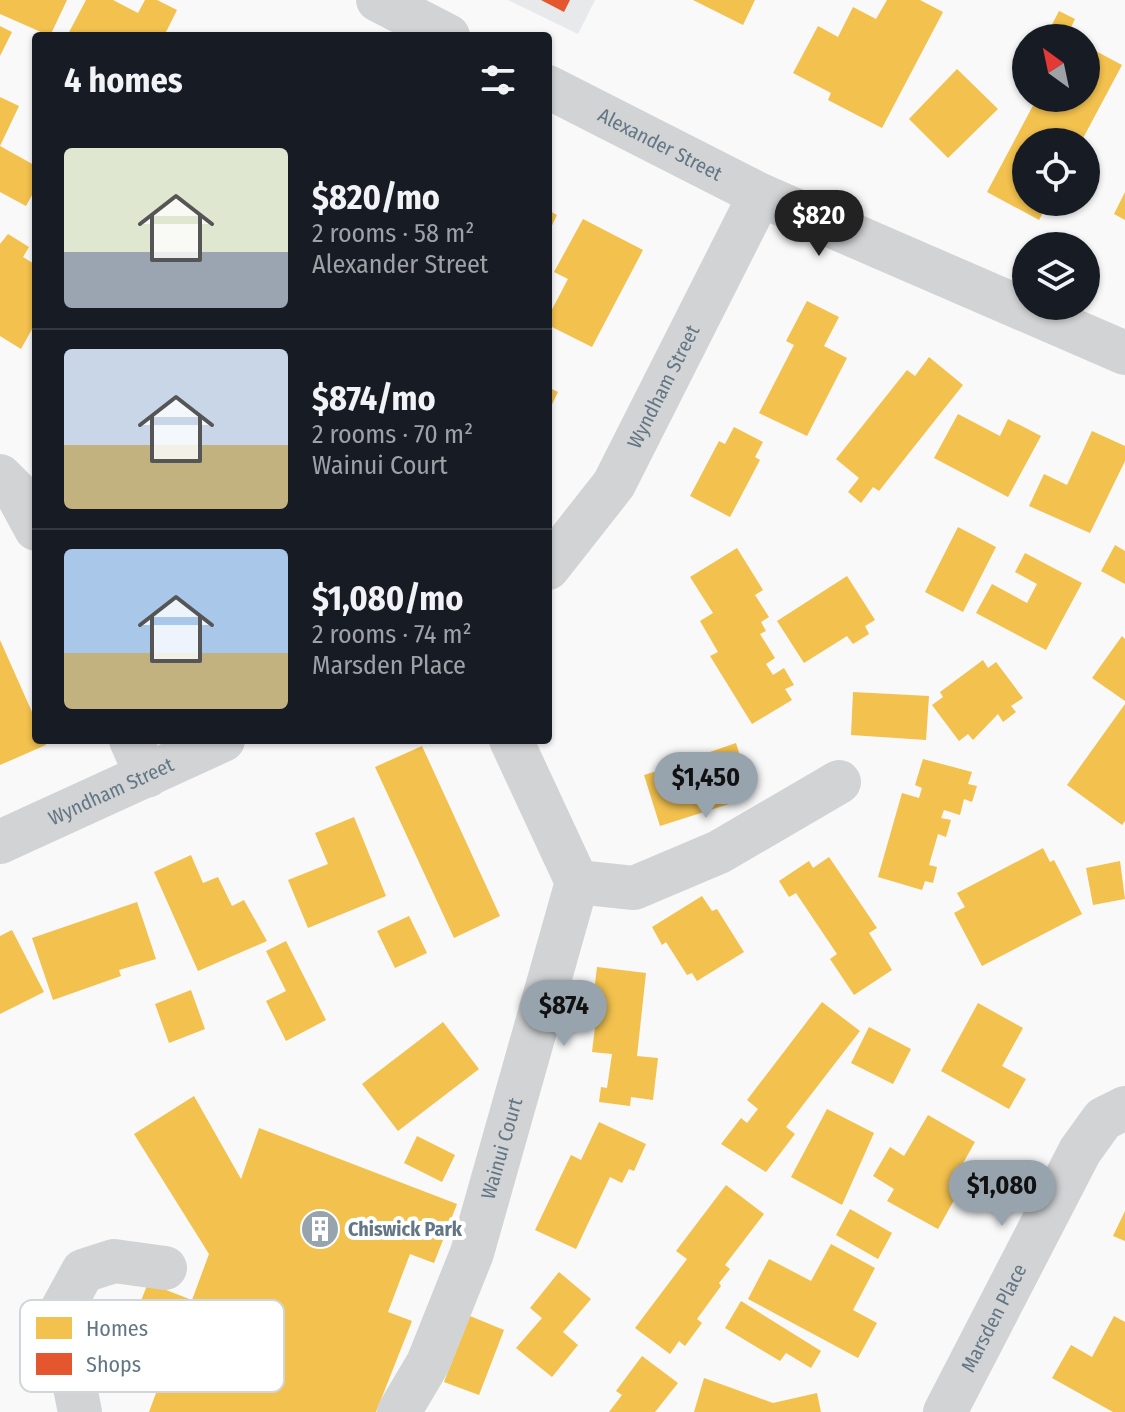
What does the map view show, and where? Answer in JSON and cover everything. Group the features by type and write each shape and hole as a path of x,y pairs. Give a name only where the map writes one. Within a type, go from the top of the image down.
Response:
{"street":[{"path":"378,0 440,32"},
{"name":"Alexander Street","path":"552,89 760,195 1125,353"},
{"name":"Wyndham Street","path":"552,563 614,484 760,195"},
{"path":"0,476 16,492 32,522"},
{"name":"Wyndham Street","path":"0,842 139,758 204,744"},
{"path":"513,744 577,882 634,888 719,852 839,782"},
{"name":"Wainui Court","path":"399,1412 428,1363 472,1253 577,882"},
{"name":"Marsden Place","path":"945,1412 1080,1151 1103,1119 1125,1108"},
{"path":"67,1300 83,1271 114,1261 165,1268"},
{"path":"76,1392 80,1412"}],"shaded area":[{"path":"508,0 595,0 578,34"}],"building: Homes":[{"path":"0,0 67,0 52,32 41,32 0,14"},
{"path":"86,0 113,0 138,13 145,0 157,0 177,10 166,32 69,32"},
{"path":"693,0 755,0 743,25"},
{"path":"887,0 920,0 943,12 882,128 828,100 831,93 793,73 818,26 838,37 853,7 876,19"},
{"path":"1059,11 1075,19 1073,24 1052,24"},
{"path":"0,26 12,32 0,56"},
{"path":"1100,53 1122,65 1100,106"},
{"path":"957,69 998,109 948,158 909,119"},
{"path":"0,97 19,106 0,146"},
{"path":"1030,112 1097,112 1088,128 1021,128"},
{"path":"1012,145 1012,205 987,192"},
{"path":"0,146 32,164 32,195 26,206 0,192"},
{"path":"1125,192 1125,220 1114,214"},
{"path":"583,219 643,250 592,347 552,327 552,309 568,279 554,272"},
{"path":"8,234 29,247 23,257 32,263 32,329 21,349 0,336 0,244"},
{"path":"807,301 839,317 824,346 847,358 807,436 759,413 794,345 786,341"},
{"path":"929,357 963,385 879,491 873,487 861,503 848,492 859,478 836,459 907,370 915,376"},
{"path":"552,389 558,392 552,405"},
{"path":"958,414 1000,436 1008,419 1041,436 1008,497 934,458"},
{"path":"734,427 763,442 755,457 760,460 730,517 690,496 719,441 725,444"},
{"path":"1092,431 1125,446 1125,461 1090,533 1029,506 1044,474 1067,485"},
{"path":"958,527 996,547 963,612 925,592"},
{"path":"1115,545 1125,551 1125,584 1101,571"},
{"path":"737,548 763,590 755,595 769,617 761,622 766,631 760,634 775,658 766,664 773,675 784,668 794,685 785,689 792,700 752,724 710,656 718,652 700,621 713,613 690,577"},
{"path":"1025,553 1082,583 1046,650 976,613 992,584 1027,603 1037,584 1015,572"},
{"path":"847,576 875,620 865,626 869,634 853,644 847,636 804,663 777,621"},
{"path":"1122,636 1125,639 1125,701 1092,678"},
{"path":"0,640 32,712 32,744 46,745 0,765"},
{"path":"983,660 988,668 996,662 1023,698 1011,706 1016,712 1003,722 998,714 973,740 968,734 959,741 932,705 943,697 940,692"},
{"path":"853,692 929,696 926,740 851,735"},
{"path":"1125,704 1125,821 1122,825 1067,785"},
{"path":"736,743 742,762 737,763 748,798 660,826 644,775 673,766 675,773 709,762 707,753"},
{"path":"422,746 500,916 454,938 375,767"},
{"path":"923,759 972,772 968,784 977,786 972,802 964,799 960,815 944,810 941,818 951,820 946,837 938,834 929,865 937,867 933,883 925,881 922,890 878,877 902,793 919,798 922,788 915,785"},
{"path":"354,817 386,896 308,928 288,880 328,864 315,833"},
{"path":"1043,848 1050,862 1054,860 1082,914 982,966 954,913 965,907 957,893"},
{"path":"191,855 203,883 218,877 232,906 244,900 267,941 198,971 154,872"},
{"path":"829,857 877,928 869,933 892,970 854,995 830,959 837,954 796,893 789,897 779,881 809,861 813,868"},
{"path":"1120,861 1125,899 1093,905 1086,868"},
{"path":"702,896 712,911 717,909 744,952 697,981 692,973 687,975 666,942 662,945 652,927"},
{"path":"137,902 156,959 119,970 121,976 53,1000 32,938"},
{"path":"409,916 427,953 395,968 377,931"},
{"path":"12,930 44,992 0,1014 0,936"},
{"path":"286,941 326,1020 286,1041 266,1001 286,991 266,951"},
{"path":"597,967 646,973 637,1056 658,1058 653,1100 631,1097 630,1106 599,1102 601,1087 607,1088 612,1054 592,1052 599,994 594,992"},
{"path":"191,990 205,1029 169,1043 155,1004"},
{"path":"822,1002 860,1031 786,1127 795,1134 766,1172 721,1144 741,1118 747,1123 758,1109 747,1100"},
{"path":"978,1003 1023,1028 1002,1066 1026,1079 1009,1109 941,1071"},
{"path":"443,1022 479,1069 398,1131 362,1084"},
{"path":"869,1027 911,1049 893,1084 851,1063"},
{"name":"Chiswick Park","path":"194,1096 241,1179 259,1128 457,1204 434,1263 410,1254 388,1312 412,1321 376,1412 149,1412 156,1392 284,1392 284,1300 192,1300 209,1254 134,1134"},
{"path":"827,1109 874,1133 842,1205 791,1177"},
{"path":"928,1115 975,1142 949,1188 958,1193 938,1229 887,1201 894,1189 873,1176 890,1147 904,1156"},
{"path":"599,1122 646,1144 634,1171 629,1169 622,1183 610,1177 576,1249 535,1230 571,1155 581,1160"},
{"path":"417,1136 455,1155 442,1182 404,1163"},
{"path":"726,1185 764,1214 725,1265 730,1269 697,1319 702,1323 685,1346 679,1341 670,1354 635,1328 687,1259 676,1251"},
{"path":"850,1209 892,1233 878,1259 836,1235"},
{"path":"1125,1211 1125,1241 1113,1236"},
{"path":"831,1244 875,1268 853,1310 877,1323 858,1358 748,1299 769,1259 811,1281"},
{"path":"559,1272 591,1299 563,1332 578,1345 552,1377 516,1348 542,1318 530,1308"},
{"name":"Chiswick Park","path":"148,1283 192,1300 141,1300"},
{"path":"741,1301 821,1351 811,1368 786,1353 780,1361 725,1328"},
{"path":"470,1316 504,1330 479,1395 444,1382"},
{"path":"1114,1316 1125,1322 1125,1412 1113,1412 1052,1378 1071,1345 1092,1357"},
{"path":"642,1356 678,1383 655,1412 609,1412 622,1395 616,1391"},
{"path":"704,1378 773,1403 817,1393 821,1412 694,1412"}],"building: Shops":[{"path":"541,0 570,0 564,12"}],"place":[{"name":"Chiswick Park","path":"320,1229"}]}
